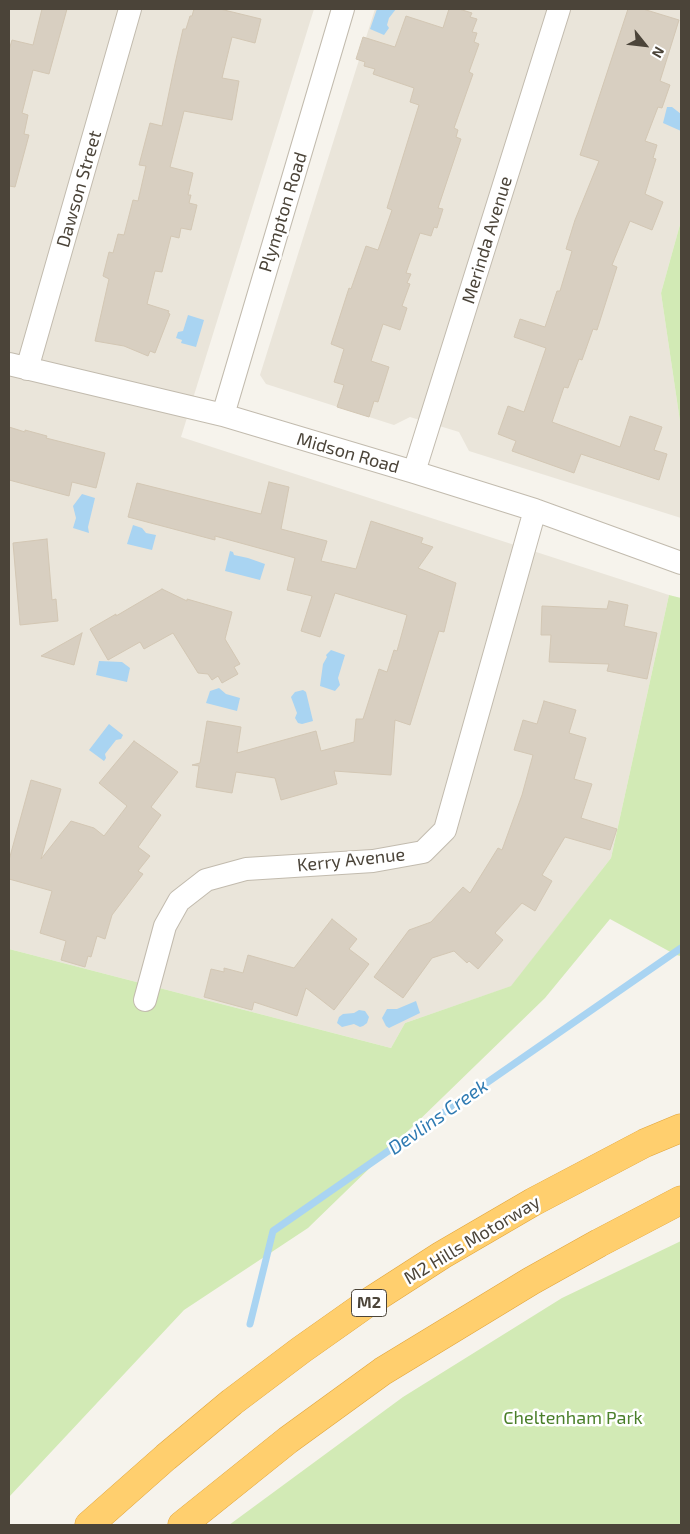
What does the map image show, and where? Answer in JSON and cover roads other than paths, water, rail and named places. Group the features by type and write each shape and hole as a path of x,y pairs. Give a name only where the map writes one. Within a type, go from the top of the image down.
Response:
{"highway":[{"name":"M2 Hills Motorway","path":"89,1525 232,1402 369,1302 442,1255 534,1202 645,1143 681,1128"},
{"path":"182,1525 288,1440 383,1371 539,1276 681,1200"}],"street":[{"name":"Dawson Street","path":"18,366 130,9"},
{"name":"Plympton Road","path":"223,416 344,9"},
{"name":"Merinda Avenue","path":"414,472 559,9"},
{"name":"Midson Road","path":"18,366 223,416 414,472 535,510 681,563"},
{"name":"Kerry Avenue","path":"145,1000 165,926 180,902 206,880 246,869 373,862 423,852 444,830 535,510"}],"water":[{"path":"377,9 396,9 389,18 387,25 389,28 384,35 370,29"},
{"path":"667,107 672,107 681,114 681,131 663,123"},
{"path":"188,315 204,320 196,347 181,343 182,340 176,338 178,332 183,331"},
{"path":"82,494 95,498 88,527 89,533 73,528 76,518 73,506"},
{"path":"133,525 142,528 146,533 156,535 152,550 127,544"},
{"path":"230,551 234,555 265,564 260,580 225,571"},
{"path":"331,650 345,655 338,678 340,685 335,691 320,686 323,664 327,657 326,655"},
{"path":"99,661 122,662 130,668 127,682 96,675"},
{"path":"219,688 226,694 240,698 237,711 206,703 210,691"},
{"path":"303,690 306,692 313,721 302,724 298,723 295,718 297,713 291,697 295,692"},
{"path":"109,724 123,735 121,739 116,740 105,754 106,758 104,761 89,750"},
{"path":"416,1001 420,1013 389,1028 386,1026 382,1018 387,1009 397,1009"},
{"path":"359,1010 365,1011 369,1017 367,1023 363,1026 360,1027 354,1024 342,1027 337,1023 339,1017 343,1014 354,1013"}],"waterway":[{"name":"Devlins Creek","path":"250,1324 273,1231 681,948"}],"park label":[{"name":"Cheltenham Park","path":"573,1418"}]}
